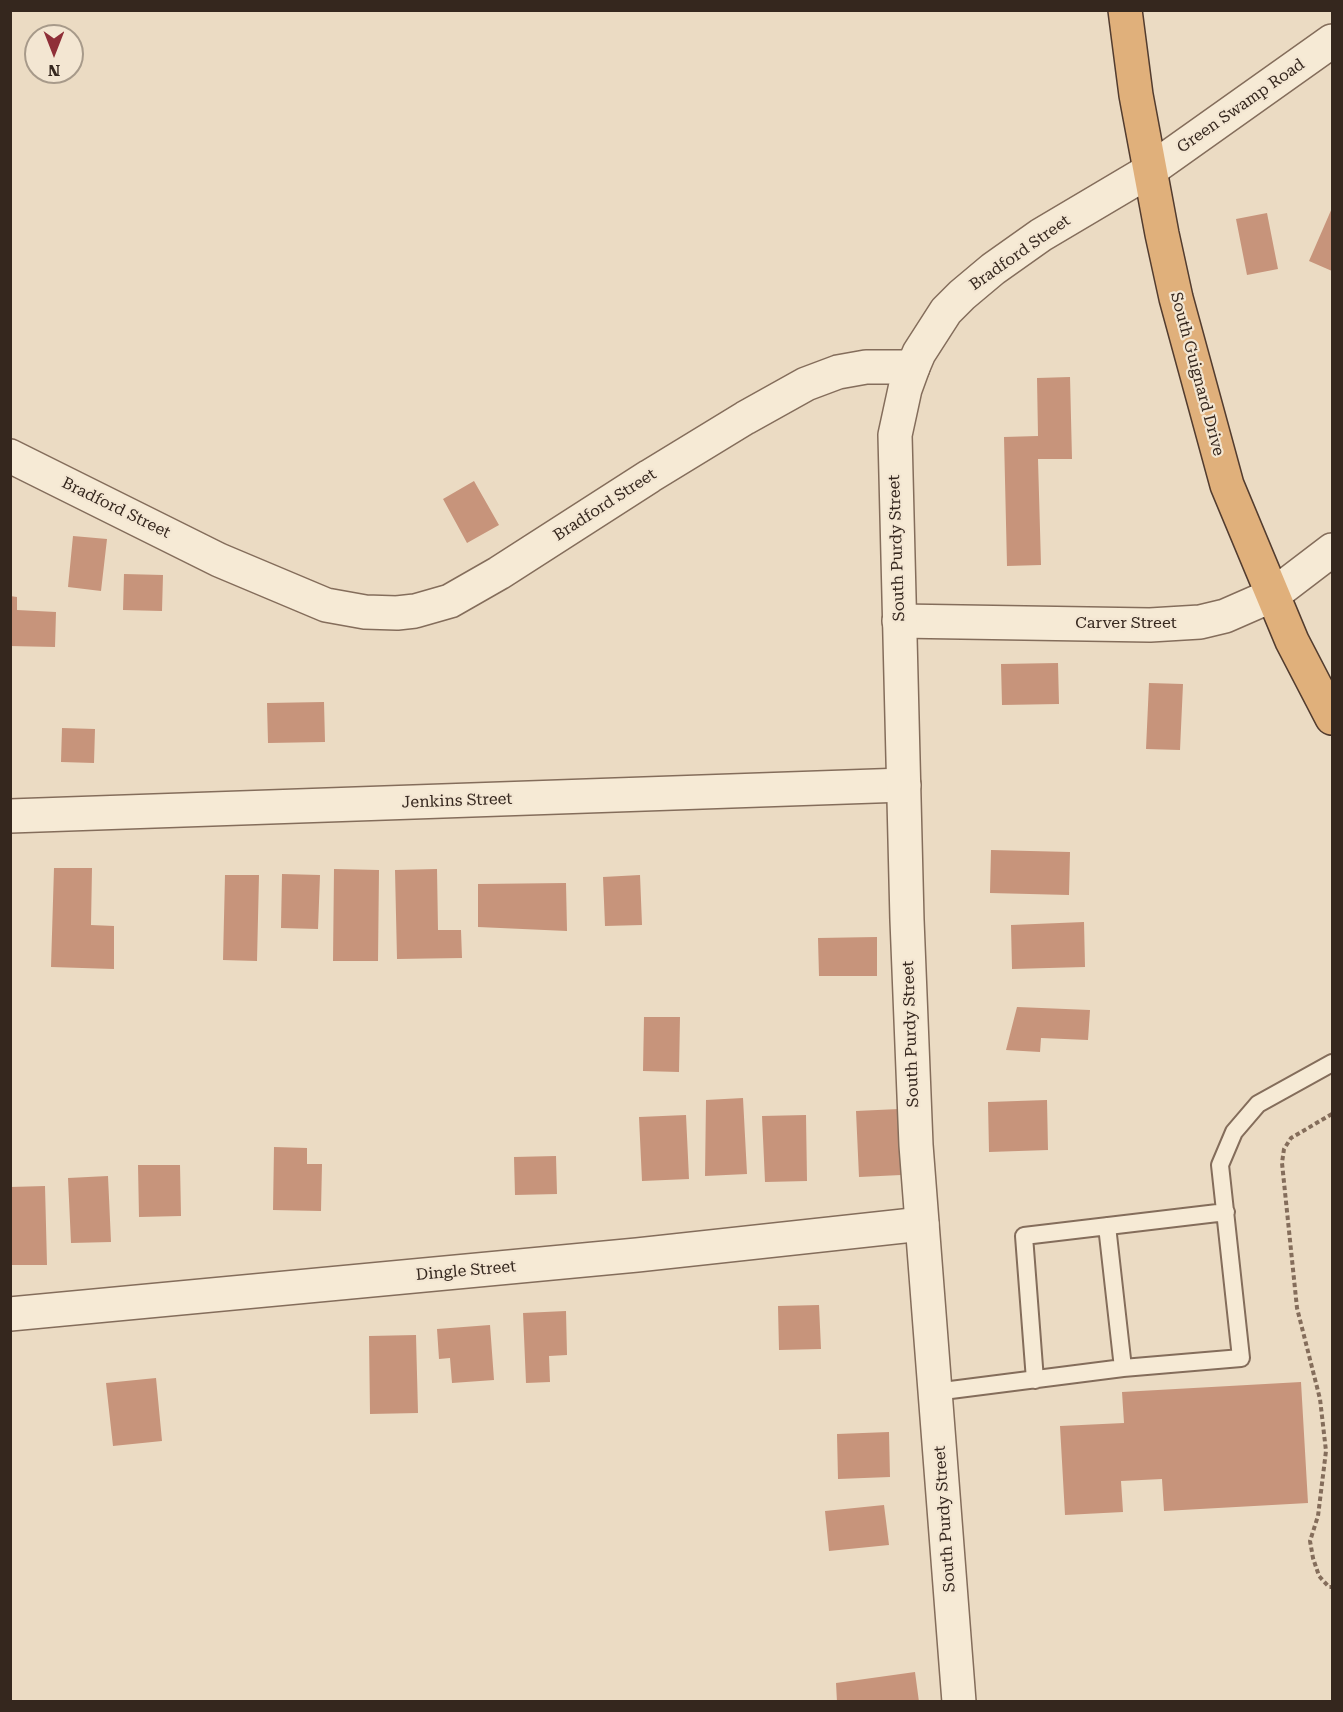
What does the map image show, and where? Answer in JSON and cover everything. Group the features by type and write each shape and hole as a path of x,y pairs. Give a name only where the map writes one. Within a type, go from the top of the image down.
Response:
{"highway":[{"name":"South Guignard Drive","path":"1125,10 1149,171 1176,298 1227,485 1292,641 1332,718"}],"street":[{"name":"Green Swamp Road","path":"1149,171 1332,41"},
{"name":"Bradford Street","path":"10,456 219,560 326,605 364,612 416,611 450,601 479,585 650,476 806,384 838,372 866,367 913,367 919,353 946,311 970,289 1041,235 1149,171"},
{"name":"South Purdy Street","path":"913,367 905,389 895,435 909,967 916,1145 959,1701"},
{"name":"Carver Street","path":"899,621 1150,625 1200,622 1225,616 1273,595 1332,550"},
{"name":"Jenkins Street","path":"10,816 904,785"},
{"name":"Dingle Street","path":"10,1314 637,1255 922,1224"}],"lane":[{"path":"935,1392 1123,1368 1240,1358 1220,1164 1234,1132 1258,1104 1332,1063"},
{"path":"1035,1380 1024,1236 1226,1212"},
{"path":"1107,1226 1123,1368"}],"path":[{"path":"1332,1114 1291,1138 1284,1149 1282,1163 1297,1308 1320,1399 1326,1451 1318,1516 1310,1541 1319,1576 1329,1587 1332,1587"}],"building":[{"path":"1332,208 1332,271 1309,261"},
{"path":"1267,213 1278,269 1247,275 1236,219"},
{"path":"1070,377 1072,459 1038,459 1041,565 1007,566 1004,437 1038,436 1037,378"},
{"path":"474,481 499,525 467,543 443,499"},
{"path":"73,536 107,539 101,591 68,587"},
{"path":"124,574 163,575 162,611 123,610"},
{"path":"10,596 17,597 17,610 56,612 55,647 10,646"},
{"path":"1058,663 1059,704 1002,705 1001,664"},
{"path":"1149,683 1183,684 1180,750 1146,749"},
{"path":"324,702 325,742 268,743 267,703"},
{"path":"62,728 95,729 94,763 61,762"},
{"path":"991,850 1070,852 1069,895 990,893"},
{"path":"54,868 92,868 91,925 114,926 114,969 51,967"},
{"path":"334,869 379,870 378,961 333,961"},
{"path":"437,869 438,930 461,930 462,958 397,959 395,870"},
{"path":"282,874 320,875 318,929 281,928"},
{"path":"225,875 259,875 257,961 223,960"},
{"path":"640,875 642,925 605,926 603,877"},
{"path":"566,883 567,931 478,927 478,884"},
{"path":"1084,922 1085,967 1012,969 1011,925"},
{"path":"877,937 877,976 819,976 818,938"},
{"path":"1017,1007 1090,1010 1088,1040 1041,1038 1040,1052 1006,1050"},
{"path":"644,1017 680,1017 679,1072 643,1071"},
{"path":"743,1098 747,1174 705,1176 706,1100"},
{"path":"1047,1100 1048,1150 989,1152 988,1102"},
{"path":"899,1109 901,1175 859,1177 856,1111"},
{"path":"686,1115 689,1179 642,1181 639,1117"},
{"path":"806,1115 807,1181 765,1182 762,1116"},
{"path":"274,1147 307,1148 307,1164 322,1164 321,1211 273,1210"},
{"path":"556,1156 557,1194 515,1195 514,1157"},
{"path":"138,1165 180,1165 181,1216 139,1217"},
{"path":"108,1176 111,1242 71,1243 68,1178"},
{"path":"45,1186 47,1265 10,1265 10,1187"},
{"path":"819,1305 821,1349 779,1350 778,1306"},
{"path":"566,1311 567,1355 549,1356 550,1382 526,1383 523,1313"},
{"path":"490,1325 494,1380 452,1383 450,1358 439,1359 437,1329"},
{"path":"416,1335 418,1413 370,1414 369,1336"},
{"path":"156,1378 162,1441 113,1446 106,1383"},
{"path":"1301,1382 1308,1503 1164,1511 1162,1479 1121,1481 1123,1512 1065,1515 1060,1426 1124,1423 1122,1392"},
{"path":"889,1432 890,1477 838,1479 837,1434"},
{"path":"884,1505 889,1545 829,1551 825,1511"},
{"path":"915,1672 919,1702 837,1702 836,1683"}]}
